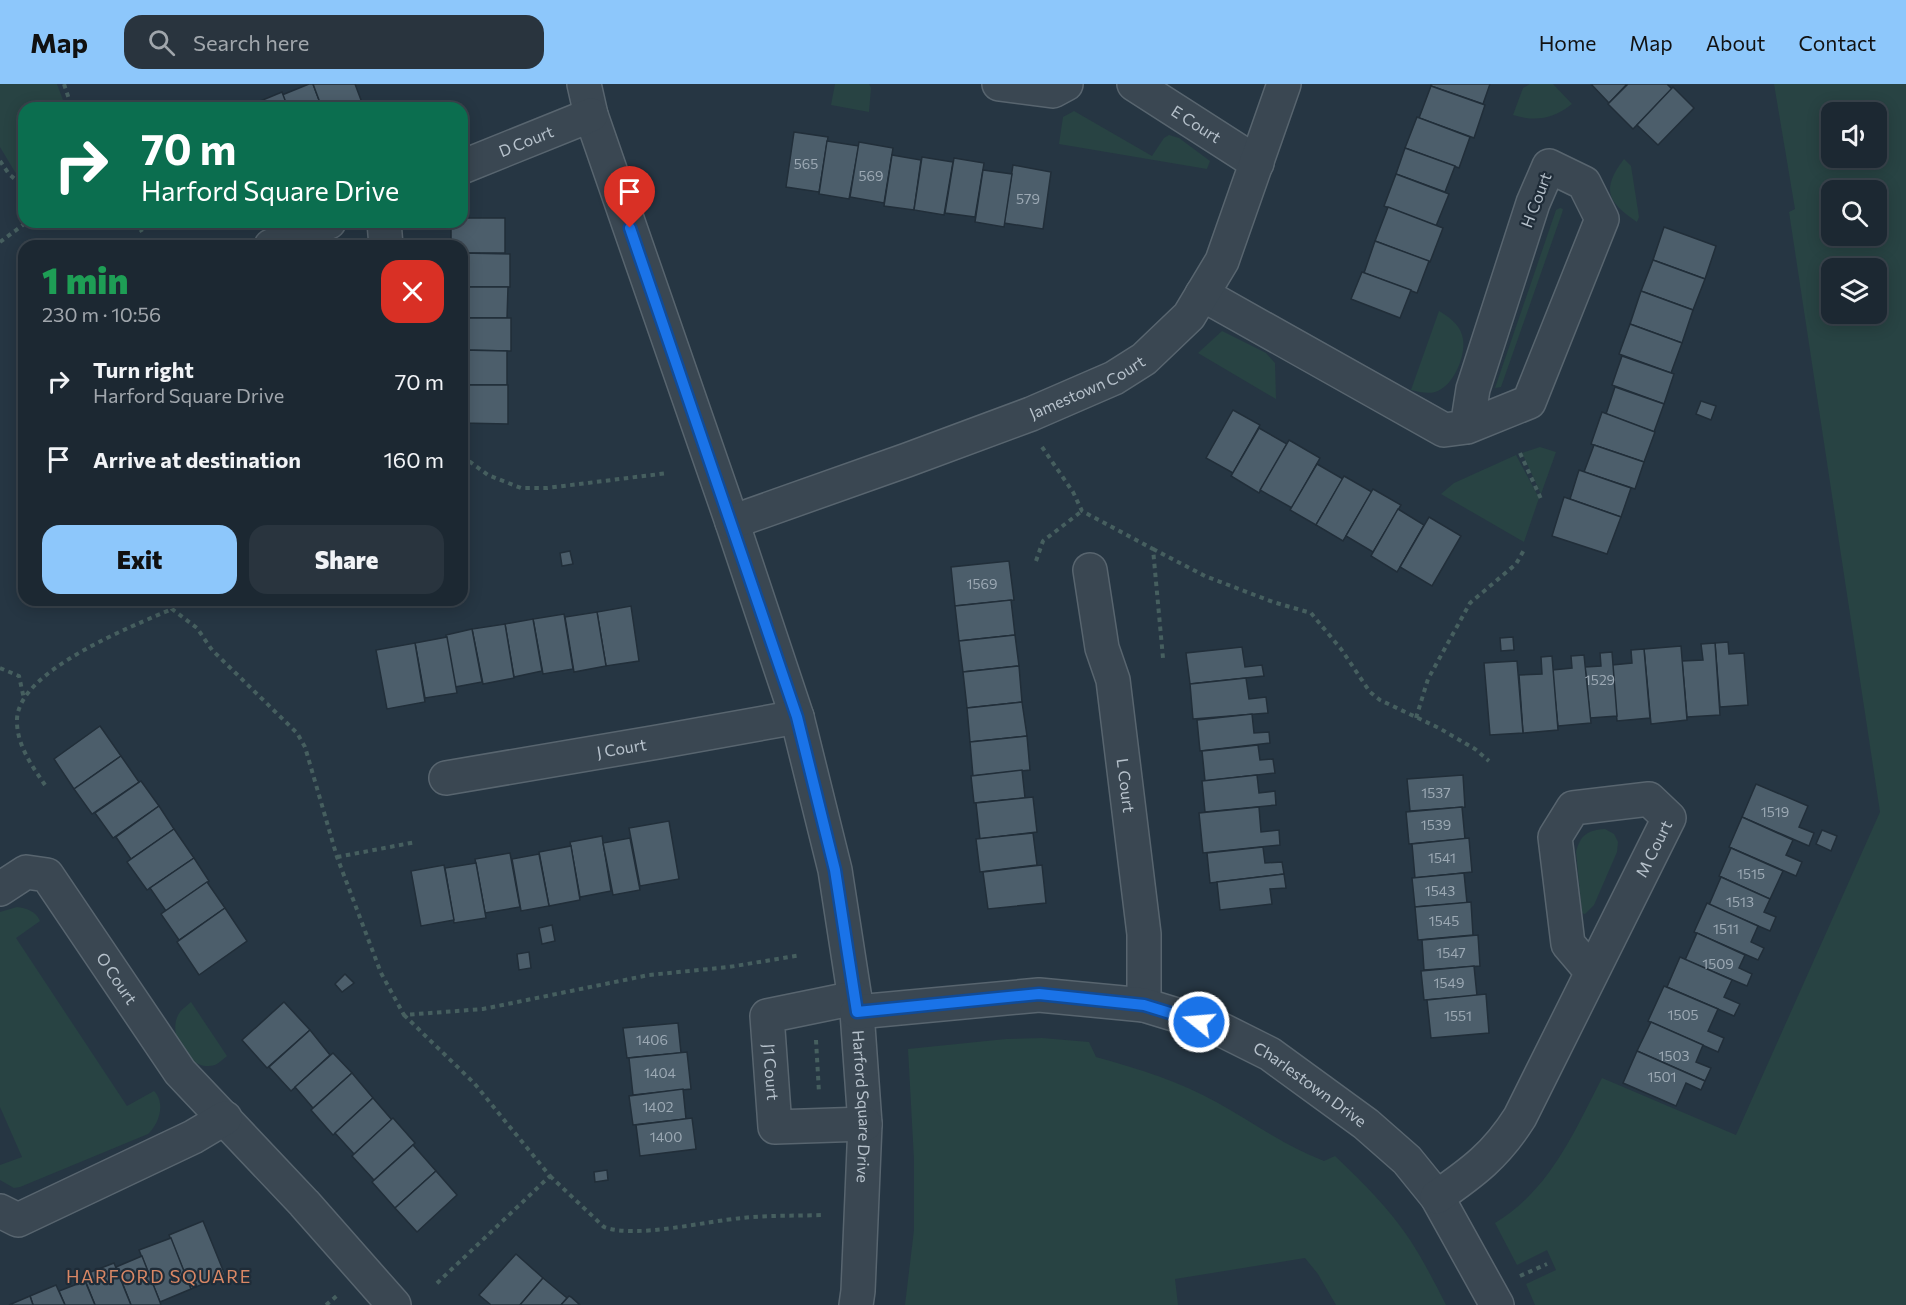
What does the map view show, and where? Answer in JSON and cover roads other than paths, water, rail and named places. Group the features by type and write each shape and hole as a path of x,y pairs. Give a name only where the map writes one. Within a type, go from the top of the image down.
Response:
{"street":[{"name":"Harford Square Drive","path":"584,84 591,115 797,717 835,870 856,1005 865,1124 858,1291 855,1305"},
{"path":"999,84 1053,91 1066,84"},
{"name":"E Court","path":"1134,84 1257,163"},
{"name":"Jamestown Court","path":"732,522 1030,414 1114,378 1144,359 1189,316 1222,261 1284,84"},
{"name":"D Court","path":"468,165 591,115"},
{"name":"H Court","path":"1202,294 1444,430 1467,427 1528,402 1602,219 1584,183 1549,166 1533,203 1473,390 1467,427"},
{"path":"286,240 314,228"},
{"name":"L Court","path":"1090,570 1102,648 1113,680 1144,934 1144,1005"},
{"name":"J Court","path":"446,778 797,717"},
{"name":"M Court","path":"1437,1197 1479,1168 1506,1140 1520,1117 1669,818 1650,799 1573,808 1555,837 1568,944 1591,971"},
{"name":"O Court","path":"0,889 26,872 47,875 180,1072 304,1203 394,1305"},
{"name":"Charlestown Drive","path":"856,1005 1039,994 1144,1005 1216,1027 1270,1054 1366,1124 1407,1160 1437,1197 1497,1305"},
{"name":"J1 Court","path":"856,1005 767,1016 775,1127 865,1124"},
{"path":"0,1212 18,1220 193,1137 225,1118"}],"district":[{"name":"HARFORD SQUARE","path":"159,1277"}]}
